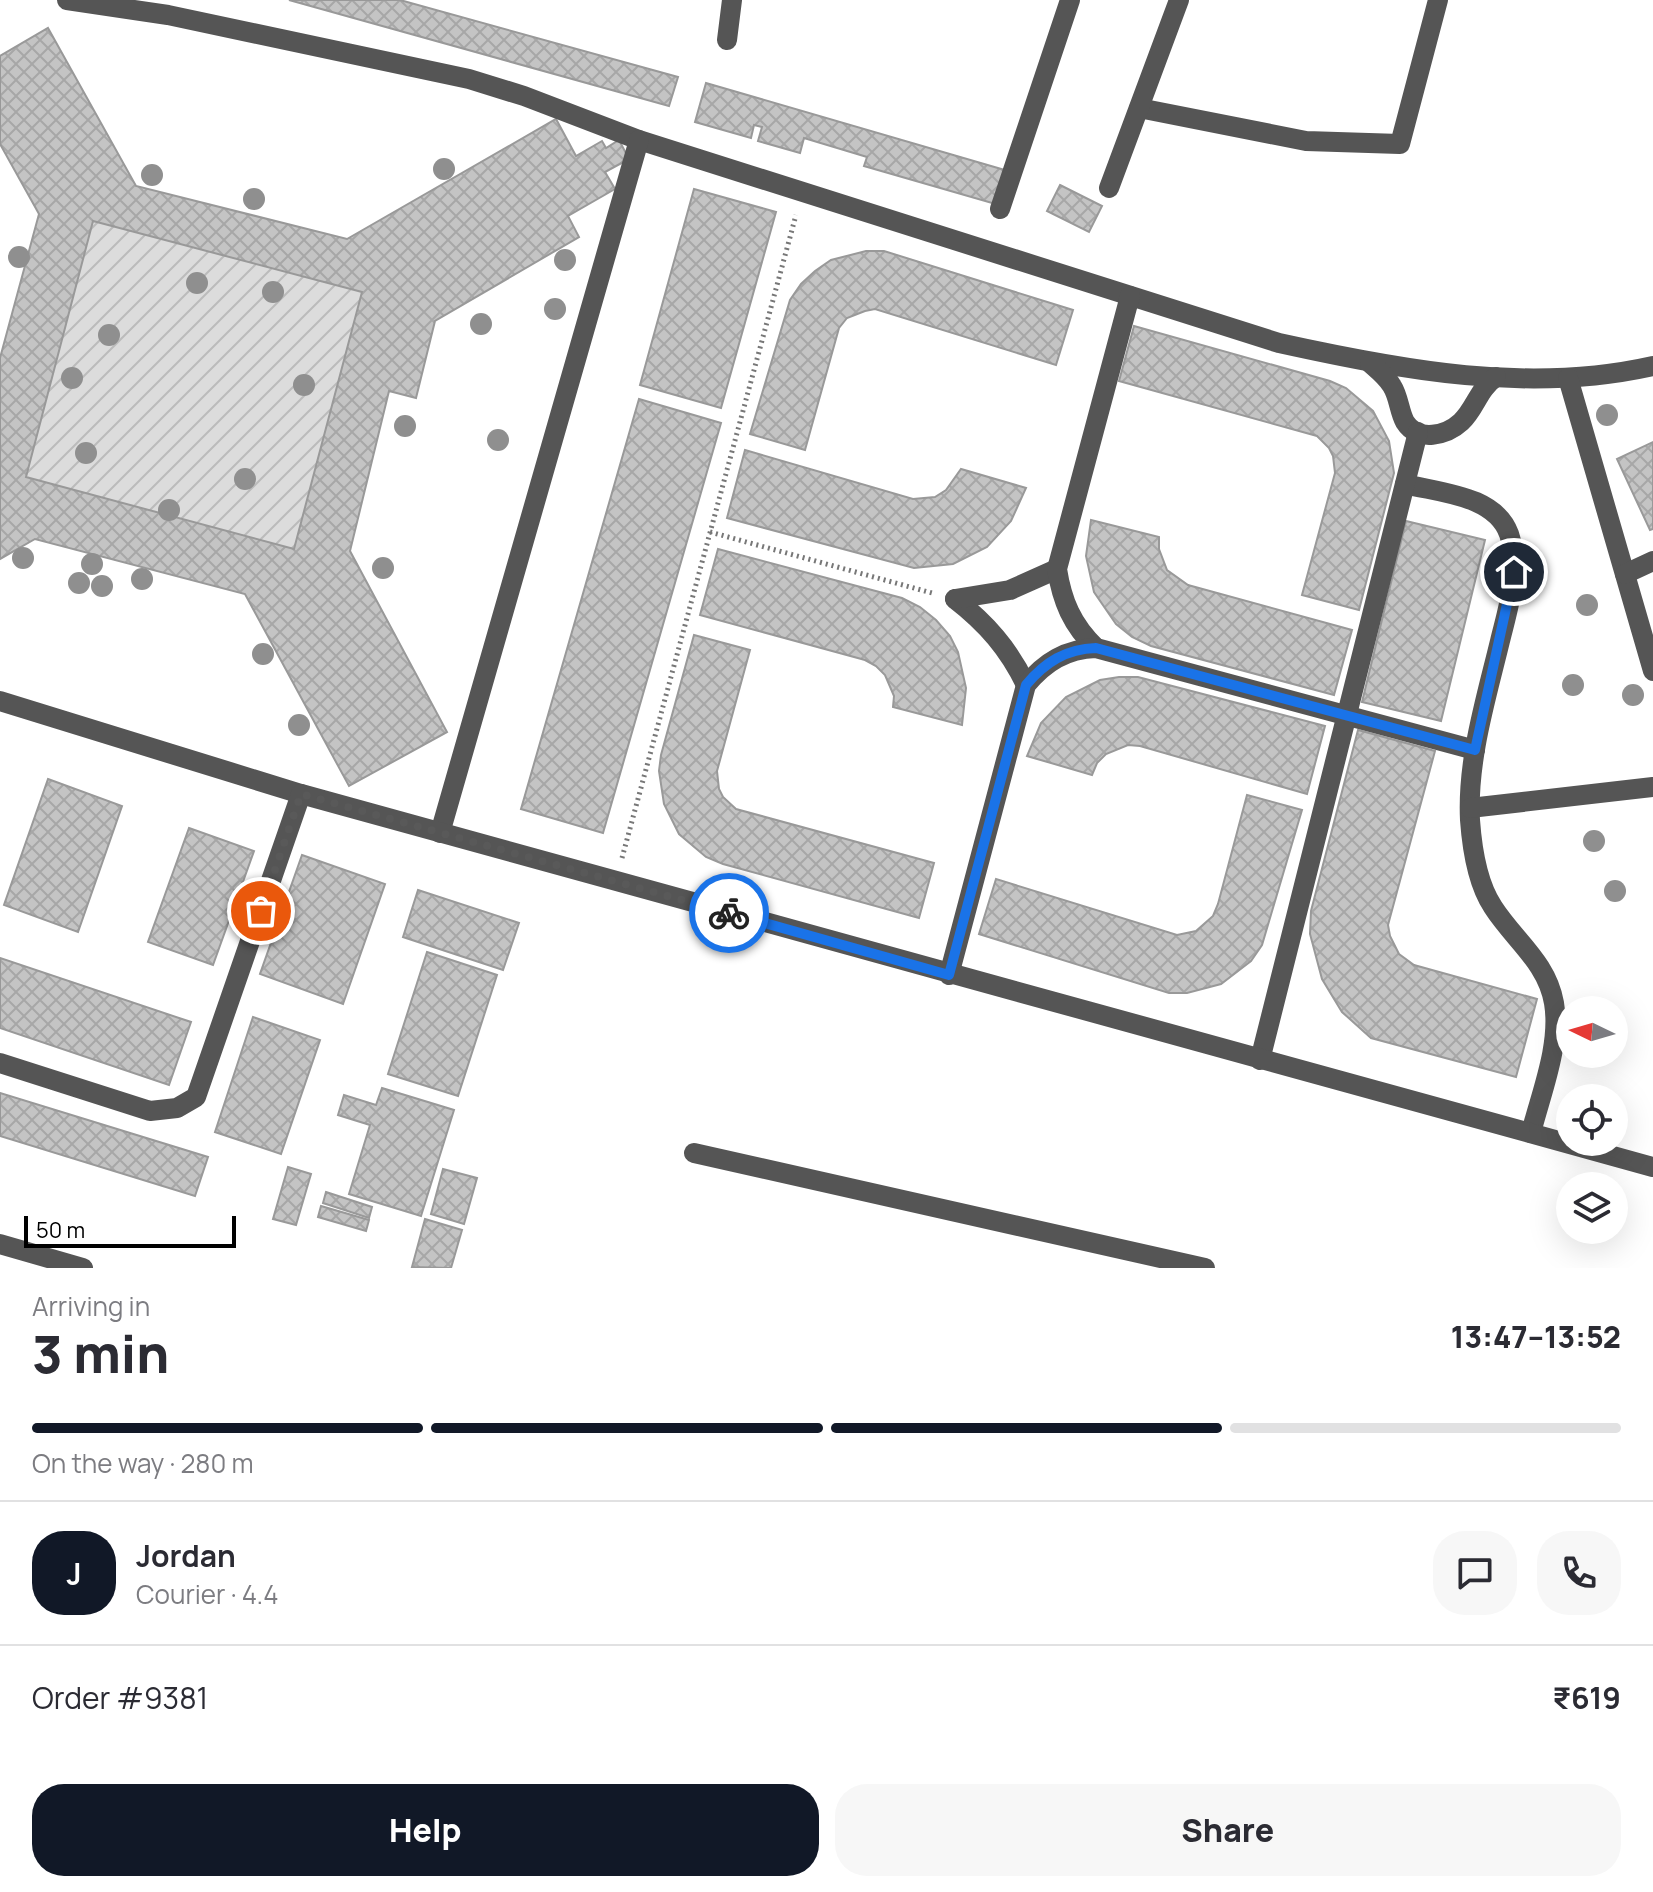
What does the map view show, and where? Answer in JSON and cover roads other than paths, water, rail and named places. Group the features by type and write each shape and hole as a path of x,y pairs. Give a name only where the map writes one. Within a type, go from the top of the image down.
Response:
{"street":[{"path":"67,0 168,15 469,79 524,96 639,140 1279,343 1370,363 1496,377 1589,377 1653,366"},
{"path":"727,40 732,0"},
{"path":"1000,209 1070,0"},
{"path":"1109,188 1179,0"},
{"path":"1139,108 1306,141 1400,144 1438,0"},
{"path":"440,833 639,140"},
{"path":"1096,648 1067,611 1057,569 1130,296"},
{"path":"1370,363 1394,388 1405,421 1418,432 1441,434 1450,430 1463,420 1484,385 1496,377"},
{"path":"1568,378 1653,671"},
{"path":"1260,1060 1418,432"},
{"path":"1405,484 1482,504 1499,516 1509,532 1513,560 1511,594 1475,750 1470,808 1473,850 1492,906 1533,956 1549,985 1554,1004 1552,1050 1531,1133"},
{"path":"1625,574 1653,561"},
{"path":"1026,685 995,634 955,599 1010,590 1057,569"},
{"path":"949,975 1026,685 1046,664 1059,656 1083,648 1096,648 1475,750"},
{"path":"0,701 301,794 1653,1167"},
{"path":"1470,808 1653,787"},
{"path":"0,1063 150,1111 177,1108 196,1097 301,794"},
{"path":"694,1153 1205,1268"},
{"path":"0,1244 83,1268"}]}
